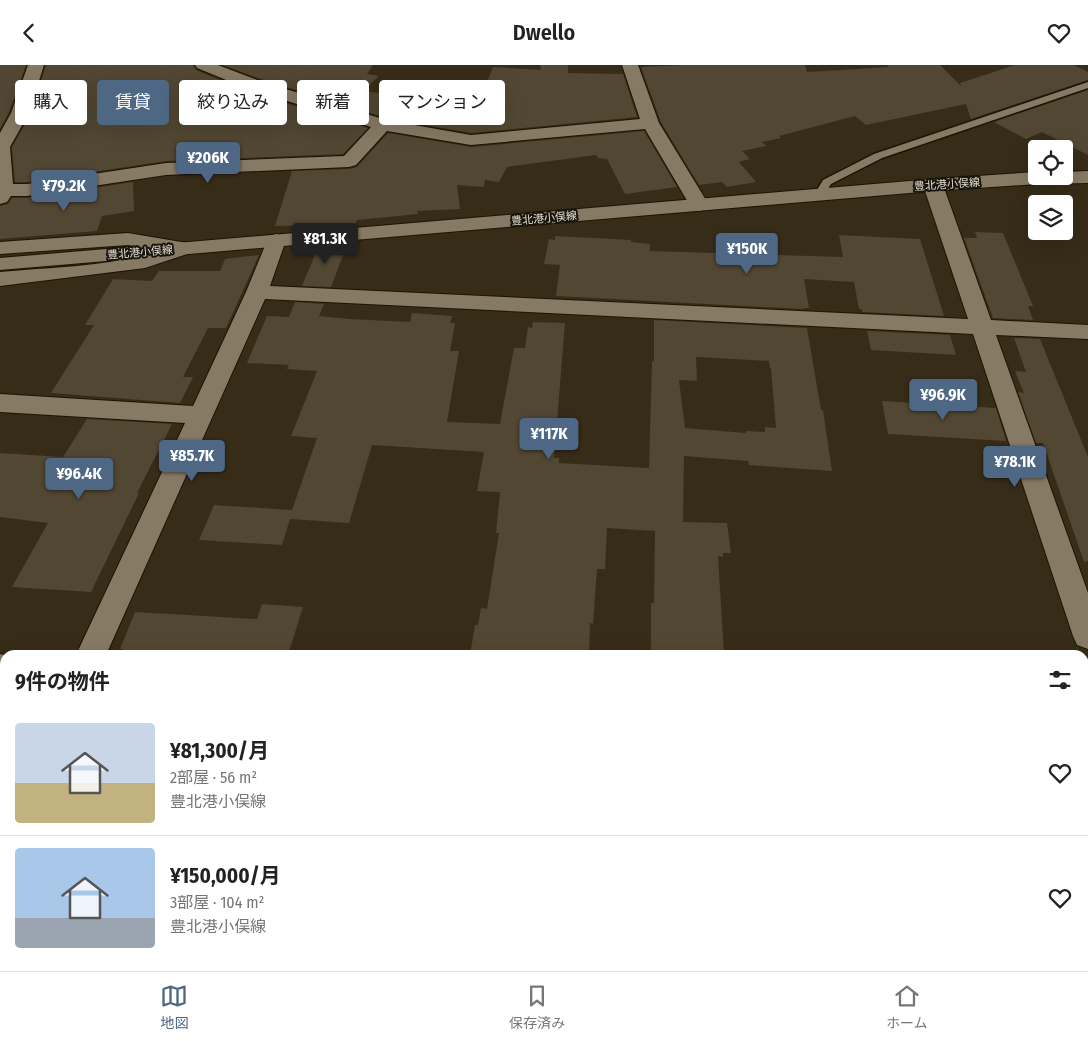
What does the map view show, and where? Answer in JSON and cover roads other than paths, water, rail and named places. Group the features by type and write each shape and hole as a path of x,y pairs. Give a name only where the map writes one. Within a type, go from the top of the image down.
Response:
{"street":[{"path":"36,65 20,113 1,147 1,192 166,169 349,161 383,125 471,140 650,123"},
{"path":"204,65 254,85 379,124"},
{"path":"630,65 650,123 699,205"},
{"name":"豊北港小俣線","path":"0,264 934,185 1038,178 1088,177"},
{"path":"934,185 1088,636"},
{"path":"0,248 128,239 186,248"},
{"path":"93,650 257,292 276,240"},
{"path":"0,279 126,265 186,248"},
{"path":"257,292 1088,331"},
{"path":"0,403 200,415"}],"lane":[{"path":"819,195 827,181 878,156 1088,85"}]}
